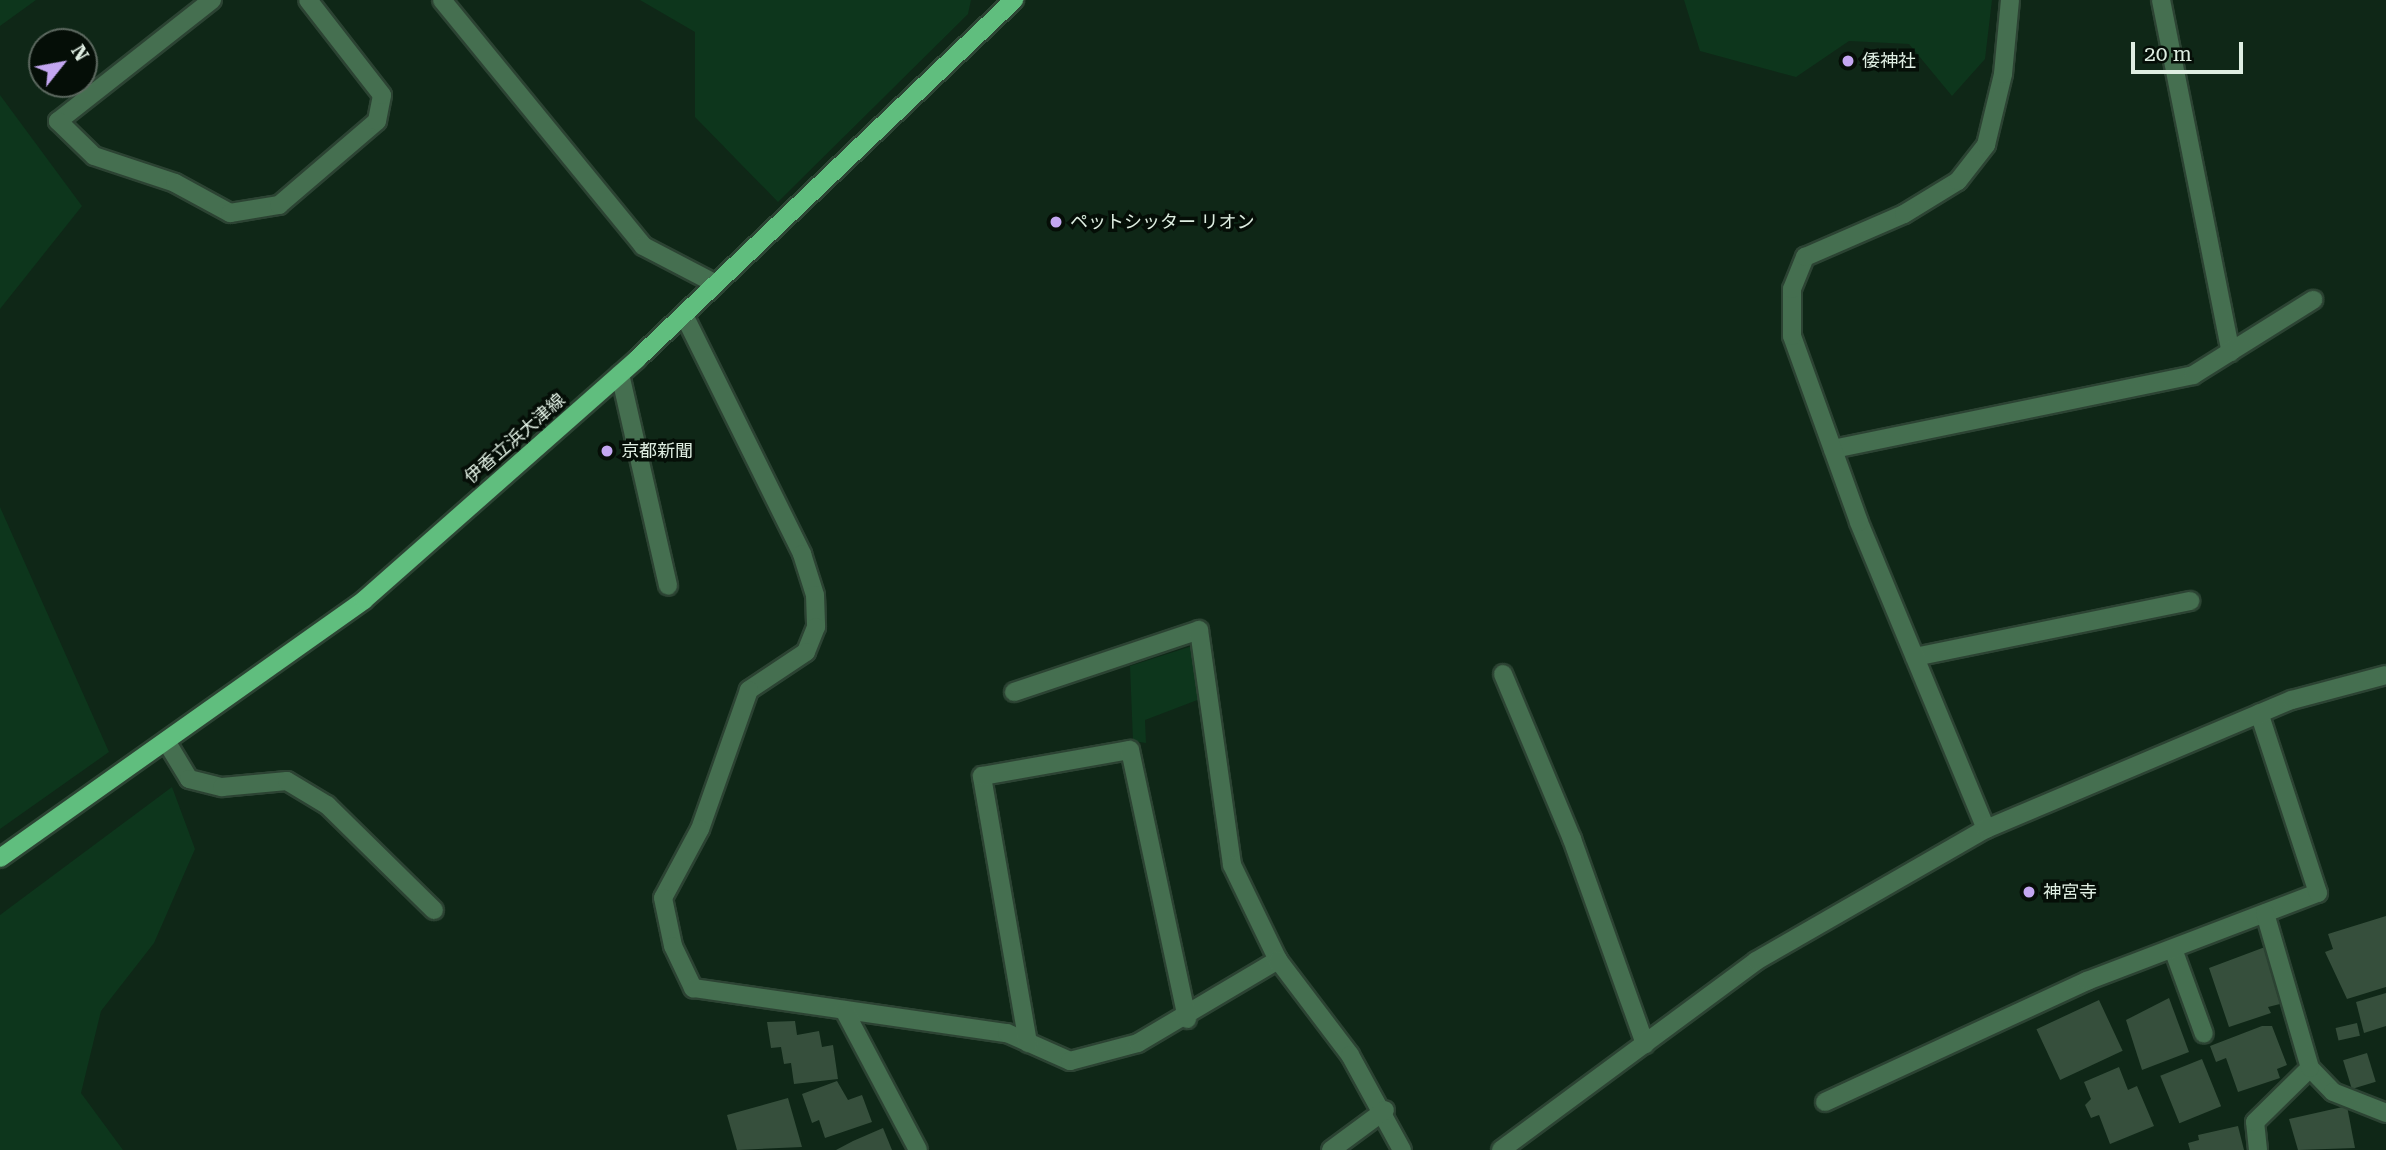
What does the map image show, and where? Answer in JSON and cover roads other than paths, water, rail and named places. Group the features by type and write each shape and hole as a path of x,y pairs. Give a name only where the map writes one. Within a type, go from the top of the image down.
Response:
{"main road":[{"name":"伊香立浜大津線","path":"0,858 364,600 684,315 1014,0"}],"street":[{"path":"212,0 58,121 94,156 175,183 230,213 279,205 377,121 382,95 311,1"},
{"path":"442,0 643,246 716,284"},
{"path":"1986,829 1833,449 1792,336 1792,289 1805,257 1904,214 1958,181 1986,145 2003,74 2010,0"},
{"path":"2161,0 2231,352"},
{"path":"1833,449 2193,375 2313,300"},
{"path":"684,315 802,554 815,595 816,627 806,652 749,690 699,830 663,898 673,946 693,988 993,1031 1070,1061 1138,1043 1187,1018 1278,960"},
{"path":"620,374 668,586"},
{"path":"1915,657 2190,601"},
{"path":"1014,692 1199,629 1233,865 1278,960 1385,1110 1402,1150"},
{"path":"1503,674 1572,839 1644,1044"},
{"path":"1501,1150 1756,961 1986,829 2259,713 2386,675"},
{"path":"1825,1102 2087,981 2318,893 2259,713"},
{"path":"166,741 189,779 222,788 286,781 327,805 433,911"},
{"path":"1028,1043 982,776 1129,750 1187,1018"},
{"path":"2264,913 2310,1068 2333,1092 2386,1113"},
{"path":"2173,949 2204,1034"},
{"path":"844,1010 918,1150"},
{"path":"2258,1150 2255,1122 2310,1068"},
{"path":"1331,1150 1385,1110"}],"place":[{"name":"倭神社","path":"1848,61"},
{"name":"ペットシッター リオン","path":"1056,222"},
{"name":"京都新聞","path":"607,451"},
{"name":"神宮寺","path":"2029,892"}]}
